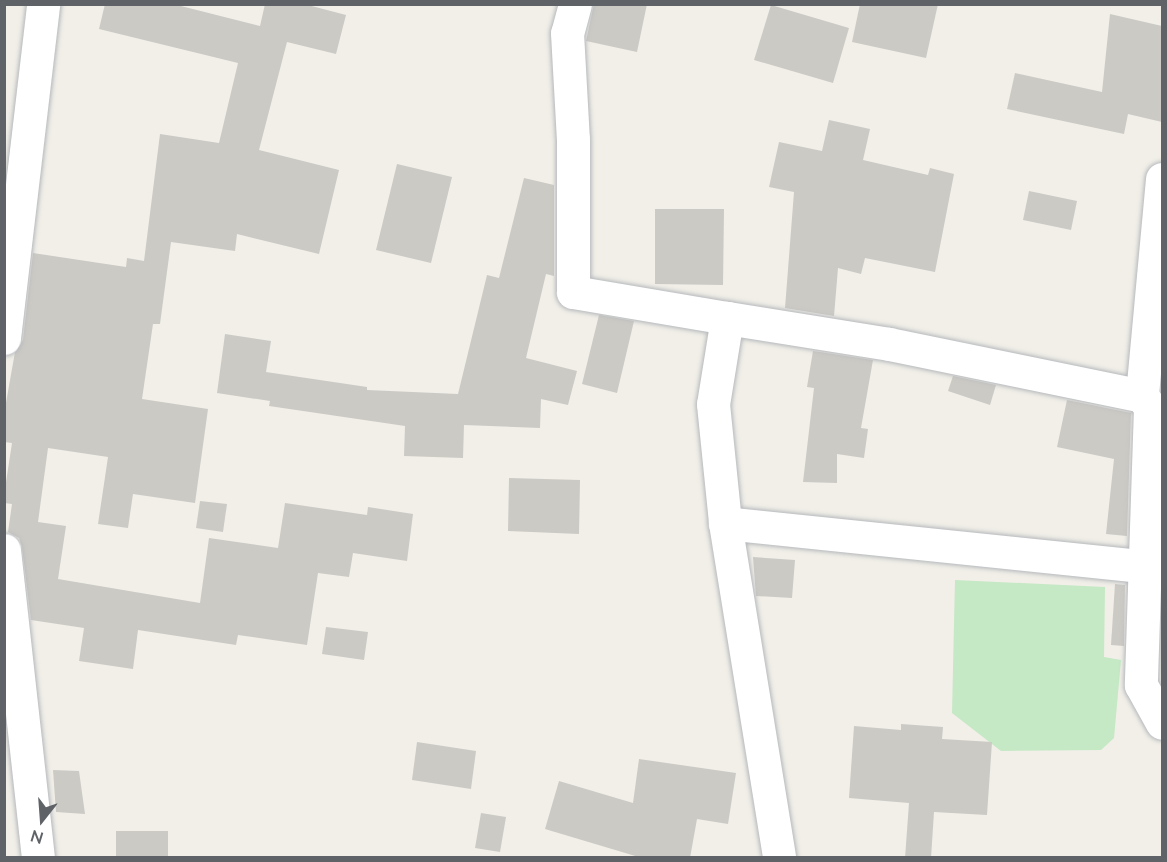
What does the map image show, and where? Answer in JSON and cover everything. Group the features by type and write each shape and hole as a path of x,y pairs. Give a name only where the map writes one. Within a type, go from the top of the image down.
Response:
{"street":[{"path":"4,338 16,149 43,4"},
{"path":"575,4 567,33 573,139 573,292 889,344 1142,396"},
{"path":"1162,179 1142,396 1150,407 1155,567 1141,685 1162,723"},
{"path":"727,318 713,404 724,523 779,858"},
{"path":"724,523 1155,567"},
{"path":"4,550 38,858"}],"green space":[{"path":"955,580 1105,587 1104,657 1121,660 1114,738 1101,750 1001,751 952,713"}],"building":[{"path":"105,4 173,4 260,26 265,4 304,4 346,15 336,54 287,42 259,150 339,170 319,254 237,234 235,251 171,242 160,324 153,324 142,399 208,409 195,503 133,494 128,528 98,524 108,457 48,448 38,522 66,526 58,579 200,603 209,538 278,548 285,503 367,515 368,507 413,514 407,561 353,553 349,577 318,573 307,645 238,635 236,645 138,630 133,669 79,661 84,628 31,620 22,547 19,538 8,532 12,504 4,503 12,443 4,442 4,414 15,352 23,340 33,253 126,267 127,258 144,261 160,134 219,143 238,63 99,29"},
{"path":"594,4 647,4 637,52 586,41"},
{"path":"860,4 938,4 926,58 852,42"},
{"path":"771,5 849,28 833,83 754,60"},
{"path":"1110,14 1162,26 1162,122 1128,114 1124,134 1007,109 1015,73 1102,92"},
{"path":"829,120 870,129 863,160 928,175 930,168 954,174 935,272 865,258 861,274 838,268 834,316 785,308 794,192 769,187 779,142 822,151"},
{"path":"397,164 452,177 431,263 376,250"},
{"path":"524,178 554,185 554,276 546,274 526,358 577,371 568,405 541,399 540,428 464,425 463,458 404,456 405,426 269,406 270,401 217,393 225,334 271,341 266,372 367,387 367,390 458,394 487,275 499,278"},
{"path":"1029,191 1077,201 1071,230 1023,220"},
{"path":"655,209 724,209 723,285 655,284"},
{"path":"599,315 634,321 617,393 582,384"},
{"path":"813,351 873,360 861,428 868,429 864,458 837,454 837,483 803,482 814,388 807,387"},
{"path":"953,376 996,385 990,405 948,391"},
{"path":"1067,400 1131,413 1127,536 1106,534 1114,459 1057,447"},
{"path":"509,478 580,480 579,534 508,531"},
{"path":"200,501 227,504 223,532 196,528"},
{"path":"753,557 795,560 792,598 756,596"},
{"path":"1115,584 1125,585 1124,646 1111,645"},
{"path":"326,627 368,632 364,660 322,654"},
{"path":"901,724 943,727 942,739 992,742 987,815 934,812 931,858 905,858 909,803 849,798 854,726 901,730"},
{"path":"417,742 476,751 471,789 412,780"},
{"path":"639,759 736,773 728,824 697,819 690,858 642,858 545,829 559,781 633,803"},
{"path":"53,770 79,771 85,814 56,812"},
{"path":"481,813 506,817 500,852 475,848"},
{"path":"116,831 168,831 168,858 116,858"}]}
